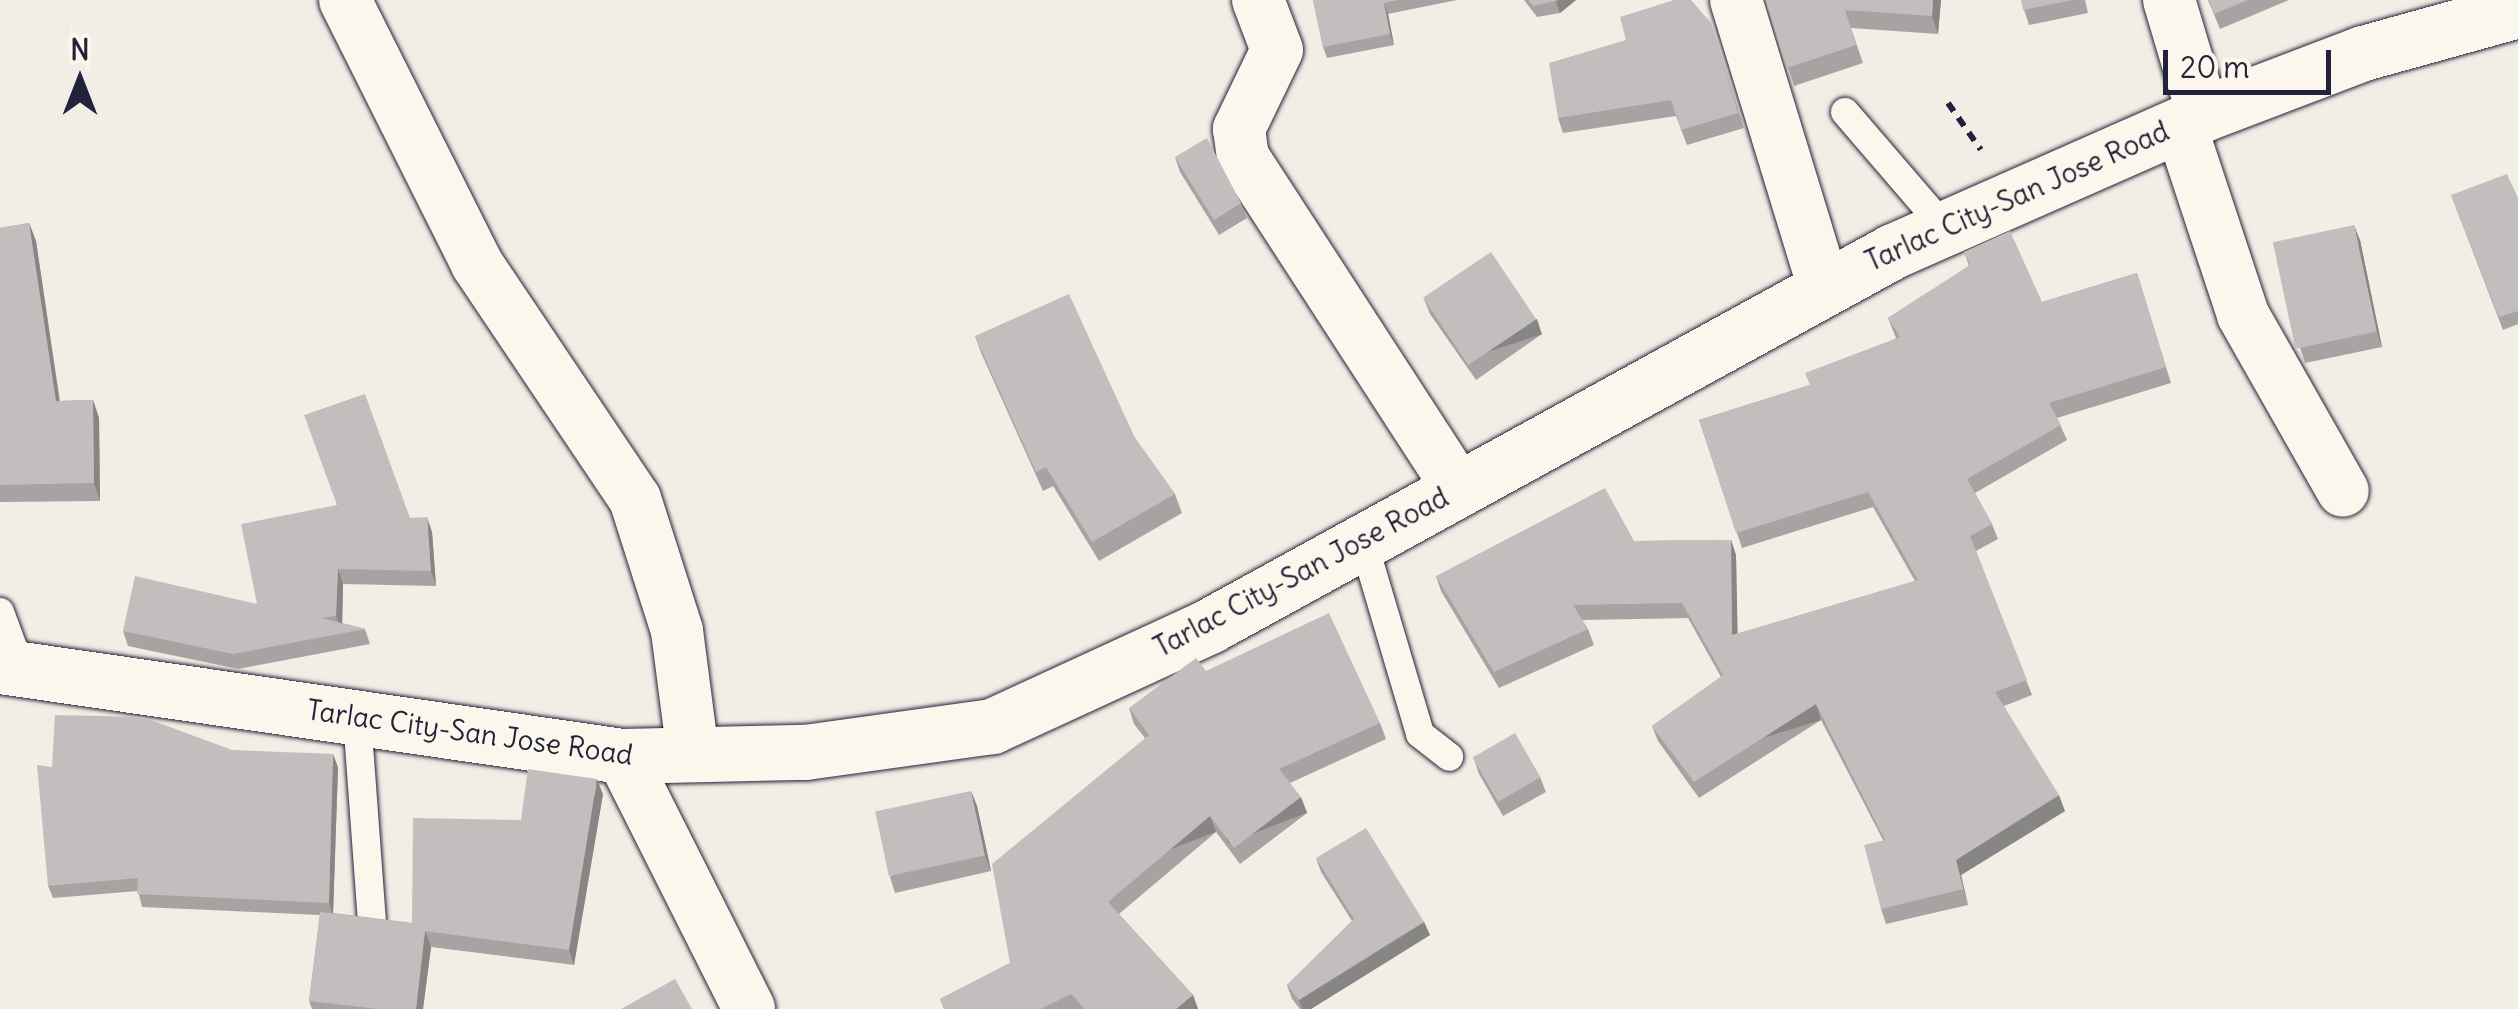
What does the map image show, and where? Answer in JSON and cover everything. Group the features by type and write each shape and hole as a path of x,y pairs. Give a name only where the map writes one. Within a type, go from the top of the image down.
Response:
{"main road":[{"name":"Tarlac City-San Jose Road","path":"10,668 622,756 805,752 992,726 1209,626 1823,284 1944,227 2192,119 2364,53 2518,10"}],"street":[{"path":"345,0 477,264 636,499 677,631 693,754"},
{"path":"1258,0 1277,50 1239,128 1243,156 1458,488"},
{"path":"1736,0 1823,284"},
{"path":"2169,0 2192,119 2244,315 2343,490"},
{"path":"622,756 749,1009"}],"lane":[{"path":"1846,112 1944,227"},
{"path":"1363,541 1420,734 1449,757"},
{"path":"0,612 10,668"},
{"path":"357,718 372,920"}],"building":[{"path":"1313,0 1398,0 1384,3 1390,34 1323,47"},
{"path":"1529,0 1558,0 1533,6"},
{"path":"1674,0 1691,0 1711,23 1738,113 1681,130 1671,100 1558,118 1549,63 1626,40 1620,17"},
{"path":"1766,0 1933,0 1932,16 1845,10 1856,45 1787,68"},
{"path":"2021,0 2073,0 2023,10"},
{"path":"2209,0 2248,0 2214,14"},
{"path":"1207,138 1241,203 1214,220 1175,157"},
{"path":"2507,174 2518,198 2518,311 2499,317 2451,195"},
{"path":"29,223 56,401 93,400 94,483 0,485 0,228"},
{"path":"2354,225 2377,332 2295,349 2273,242"},
{"path":"2010,231 2042,302 2137,273 2166,367 2049,403 2061,425 1967,479 1992,524 1970,536 2027,680 1995,692 2059,795 1956,860 1963,889 1881,909 1864,845 1885,840 1816,704 1694,782 1652,726 1723,675 1682,603 1573,605 1588,629 1494,672 1436,576 1605,488 1634,541 1731,540 1732,635 1918,580 1868,492 1736,533 1699,420 1810,385 1805,373 1900,337 1888,318 1970,265 1964,252"},
{"path":"1491,252 1536,319 1468,365 1423,298"},
{"path":"1069,294 1135,438 1175,494 1092,542 1046,467 1036,472 975,336"},
{"path":"365,394 410,518 427,517 431,571 338,569 336,616 321,618 365,629 233,654 123,631 135,576 257,604 241,524 337,505 304,415"},
{"path":"1329,613 1380,723 1279,769 1301,797 1234,848 1210,816 1108,902 1193,995 1176,1009 1085,1009 1071,994 1041,1009 945,1009 940,999 1010,963 992,864 1149,735 1129,708 1196,658 1206,671"},
{"path":"55,715 143,717 232,750 333,754 329,903 137,894 138,878 48,886 37,765 52,767"},
{"path":"1515,733 1540,777 1498,802 1473,758"},
{"path":"528,769 597,779 569,950 425,931 416,1009 309,1001 320,912 412,923 413,818 521,820"},
{"path":"971,791 985,856 889,876 875,811"},
{"path":"1366,828 1424,922 1299,1000 1287,985 1354,919 1316,858"},
{"path":"675,979 692,1009 621,1009"}]}
